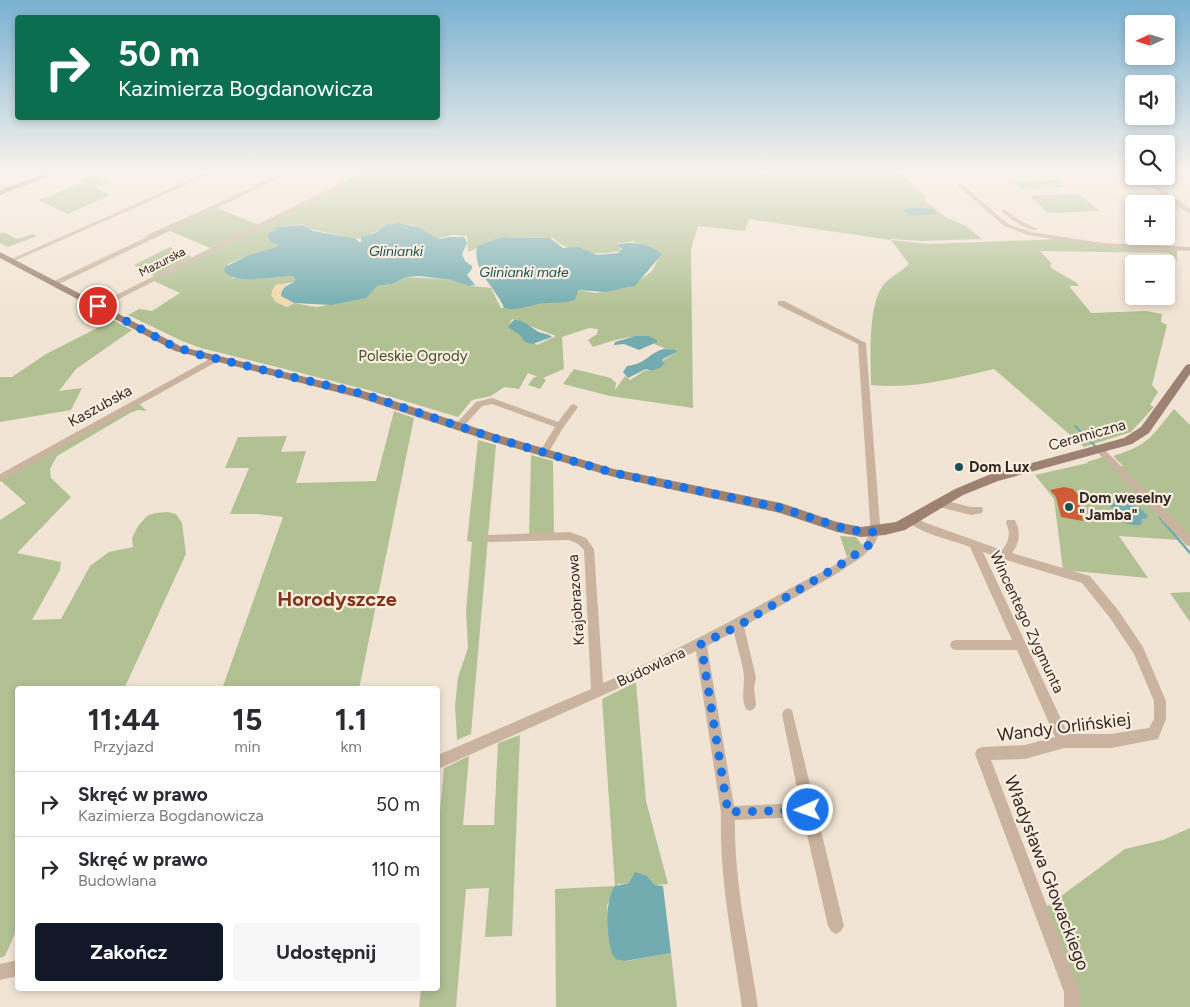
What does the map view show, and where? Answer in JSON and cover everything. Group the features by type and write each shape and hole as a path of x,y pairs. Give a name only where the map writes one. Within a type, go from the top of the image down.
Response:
{"street":[{"path":"5,258 104,217"},
{"path":"54,283 194,217"},
{"name":"Mazurska","path":"98,306 277,217"},
{"path":"997,217 1006,225 1030,234 1120,246 1190,249"},
{"path":"1013,217 1024,225 1063,239"},
{"name":"Ceramiczna","path":"5,258 179,349 363,394 544,453 614,473 781,508 849,530 874,532 892,529 939,503 994,477 1128,441 1145,430 1190,367"},
{"path":"781,303 862,343 874,532"},
{"name":"Kaszubska","path":"0,478 214,359"},
{"path":"459,426 479,404 492,401 560,426"},
{"path":"544,453 574,407"},
{"path":"1099,450 1190,542"},
{"path":"939,503 971,511 978,510"},
{"path":"911,519 922,526 1003,555 1011,549 1014,542 1014,528 1011,523"},
{"name":"Budowlana","path":"440,761 597,692 738,626 840,565 868,546 874,532"},
{"name":"Krajobrazowa","path":"490,538 570,536 582,541 588,549 597,692"},
{"name":"Wincentego Zygmunta","path":"974,544 1064,742"},
{"name":"Wandy Orlińskiej","path":"982,754 1025,752 1064,742 1111,741 1153,734 1160,719 1160,701 1138,651 1114,614 1086,579 1003,555"},
{"path":"738,626 750,678 748,688 750,704"},
{"path":"701,644 728,812 726,840 750,1007"},
{"path":"956,645 1020,645"},
{"path":"788,714 808,810 836,926"},
{"name":"Władysława Głowackiego","path":"982,754 1072,992 1072,1007"},
{"path":"728,812 808,810"},
{"path":"0,972 15,969"}],"green space":[{"path":"187,217 239,217 259,225 210,248 170,231 152,239 145,236"},
{"name":"Poleskie Ogrody","path":"275,217 946,217 966,226 982,239 891,240 749,219 745,231 698,226 691,249 693,408 610,396 563,384 574,369 611,378 616,383 615,390 625,376 630,380 646,370 653,371 664,362 662,361 676,353 654,344 657,340 641,337 625,338 593,347 588,340 597,334 598,329 589,328 562,337 564,369 543,378 546,380 540,389 528,385 534,377 538,377 528,373 519,389 504,387 491,396 472,400 458,417 368,390 201,348 128,315 139,309 152,311 180,293 152,280","holes":["393,223 414,225 439,238 453,235 467,236 468,252 502,237 553,238 568,248 585,253 621,251 617,244 635,241 661,253 652,271 631,287 596,293 577,290 541,304 501,308 491,288 472,286 457,280 406,277 392,284 377,286 350,301 316,307 294,303 287,307 276,302 272,291 276,285 294,282 295,278 293,276 281,275 258,279 232,278 228,264 276,247 277,227 303,224 309,229 360,239","512,319 556,336 537,345 509,325"]},
{"path":"3,232 17,239 33,234 37,236 8,247 0,243 0,234"},
{"path":"1058,239 1177,250 1177,261 1175,255 1169,253 1040,251 1052,264 1050,264 1051,268 1077,283 1079,286 1069,286 1091,313 1147,311 1162,314 1161,322 1167,325 1152,385 1158,392 1150,405 1154,407 1131,432 1084,447 994,369 948,380 903,386 871,385 871,332 873,317 875,303 885,283 909,264 891,240 929,244"},
{"path":"170,247 192,257 155,276 134,265"},
{"path":"113,320 132,330 76,369 59,391 82,388 71,410 0,422 0,377 12,377 46,354"},
{"path":"137,402 147,411 138,410 130,413 57,456 50,469 51,478 71,497 17,553 61,562 60,570 32,620 61,619 90,566 109,552 133,547 132,538 138,526 147,516 168,512 176,514 182,523 186,554 125,686 15,686 15,934 5,956 0,958 0,520 26,503 0,480"},
{"path":"1174,409 1190,425 1190,539 1121,467 1123,466 1113,456 1142,444 1160,427"},
{"path":"394,411 414,418 360,686 223,686 283,517 258,514 230,514 249,468 225,468 238,437 287,436 281,452 306,451 296,483 376,481"},
{"path":"478,440 496,445 471,734 457,740 455,706 458,677 468,648 466,611 472,542 467,541"},
{"path":"531,455 553,461 554,534 529,535"},
{"path":"1106,456 1184,538 1179,538 1180,540 1119,536 1148,578 1063,570 1054,499 1035,475 1088,463"},
{"path":"840,536 856,537 863,546 847,557"},
{"path":"1190,592 1190,622 1170,593"},
{"path":"636,682 646,801 668,884 655,885 647,876 631,880 629,883 618,884 607,905 611,950 617,960 627,961 671,953 677,1007 556,1007 555,889 615,886 602,699"},
{"path":"520,735 512,936 485,937 489,888 466,889 456,1007 419,1007 421,991 440,991 440,811 444,768 469,756 463,825 494,825 498,743"},
{"path":"1190,828 1190,1007 1079,1007 1046,907 1125,849 1163,840"}],"sand":[{"path":"287,284 281,291 285,299 294,303 287,307 276,302 271,295 276,285"}],"water":[{"name":"Glinianki","path":"398,223 418,227 440,239 464,237 467,243 462,254 465,261 472,266 467,275 475,285 469,286 452,280 418,276 406,277 392,284 377,286 366,298 331,305 294,303 281,296 284,288 294,282 295,278 293,276 245,279 229,275 224,270 225,267 249,255 276,247 277,244 270,242 268,237 269,233 275,231 277,227 303,225 313,231 355,238 361,242 361,237 375,233 388,224"},
{"name":"Glinianki małe","path":"502,237 550,238 563,248 579,247 597,255 618,253 622,249 616,245 628,243 646,245 662,254 635,286 605,292 578,290 575,300 508,309 504,308 481,272 476,255 477,246"},
{"path":"514,320 524,322 537,331 552,337 533,344 525,342 520,335 509,328 509,325"},
{"path":"636,336 648,336 657,340 657,342 639,350 624,344 614,345 615,342"},
{"path":"664,349 676,350 677,352 663,359 662,361 665,363 661,367 652,371 646,369 628,378 623,372 627,366 639,363"},
{"path":"1109,501 1124,507 1128,503 1140,508 1148,518 1142,519 1141,525 1124,523 1115,515 1114,509 1108,504"},
{"path":"635,872 647,876 655,885 663,886 671,953 625,961 617,960 612,954 609,938 609,900 615,886 629,883"}],"building":[{"name":"Dom weselny \"Jamba\"","path":"1064,487 1073,489 1080,497 1078,497 1083,521 1061,517 1056,497 1050,490"}],"waterway":[{"path":"1075,426 1096,447"},
{"path":"1160,518 1190,553"}],"place":[{"name":"Dom Lux","path":"959,467"},
{"name":"Dom weselny \"Jamba\"","path":"1069,507"}],"district":[{"name":"Horodyszcze","path":"337,599"}],"route":[{"path":"98,306 179,349 363,394 491,437 614,473 781,508 849,530 874,532 868,546 840,565 738,626 701,644 728,812 808,810"}]}
